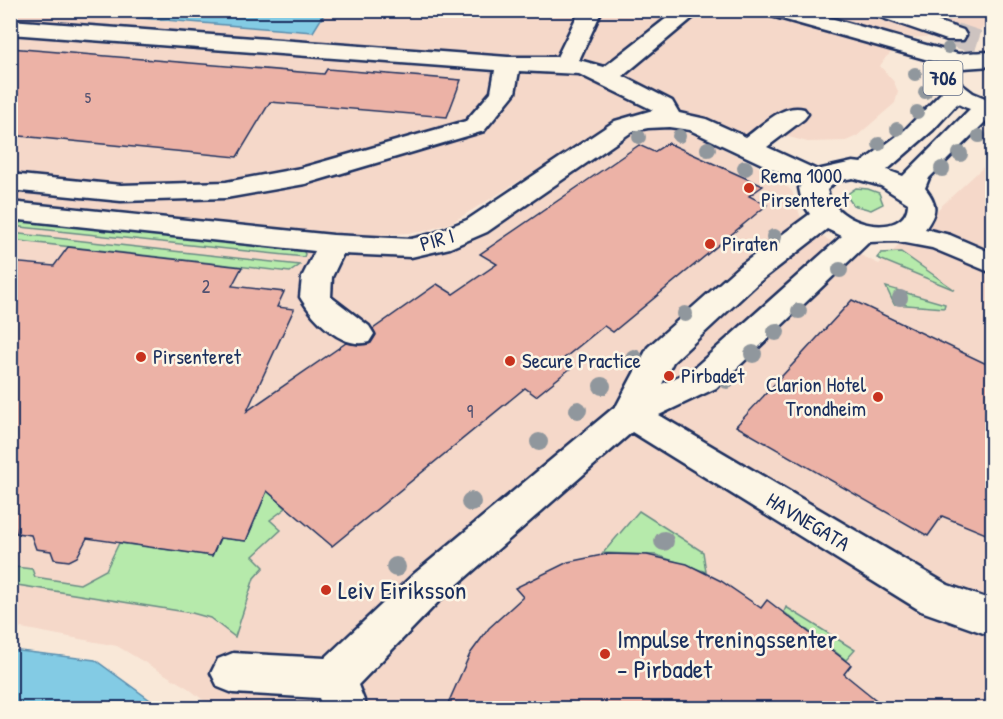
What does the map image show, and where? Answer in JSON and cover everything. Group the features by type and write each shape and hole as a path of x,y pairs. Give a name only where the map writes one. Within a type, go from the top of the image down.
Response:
{"main road":[{"path":"566,63 591,10"},
{"path":"607,77 691,10"},
{"path":"776,10 822,24 952,75 923,128 889,157 867,171"},
{"path":"882,10 957,29 923,10"},
{"path":"10,27 508,64 566,63 588,68 663,106 669,119"},
{"name":"706","path":"989,107 952,75 993,59"},
{"path":"10,182 121,193 226,190 305,176 475,126 503,93 508,64"},
{"path":"896,232 914,225 920,216 916,198 917,175 989,107"},
{"path":"748,148 795,114"},
{"name":"PIR I","path":"10,210 333,244 411,248 440,243 477,226 624,126 647,120 669,119 697,124 819,181"},
{"path":"821,270 771,293 694,355 760,288 815,225 813,188 819,181 839,172 867,171 899,182 942,223 993,250"},
{"path":"630,414 660,355 748,275 815,225 836,223 863,232 896,232 940,241 993,264"},
{"path":"233,673 339,694 428,586 630,414 704,379 863,232"},
{"path":"333,244 315,276 313,294 317,303 326,311 358,334"},
{"name":"HAVNEGATA","path":"630,414 935,598 993,618"}],"shaded area":[{"path":"326,10 992,11 992,23 974,33 910,38 886,57 880,66 894,82 898,92 895,103 857,136 846,141 808,142 777,134 766,145 716,122 689,114 644,113 620,119 451,223 421,232 353,237 11,201 11,11 55,11 313,32"},
{"path":"647,129 674,129 699,136 770,173 792,191 801,218 796,224 879,264 992,159 992,708 213,708 188,688 117,646 11,626 10,220 386,258 429,255 475,237 627,136"}],"green space":[{"path":"856,188 879,193 883,204 871,210 853,205 846,195"},
{"path":"25,221 303,250 305,254 304,257 11,226"},
{"path":"11,233 300,265 290,272 11,240"},
{"path":"901,252 955,290 877,258 881,253"},
{"path":"886,287 945,304 944,308 894,304"},
{"path":"267,491 286,508 270,520 281,530 253,556 264,567 254,578 235,637 210,618 192,613 11,584 10,557 15,567 32,569 35,577 80,584 106,570 119,543 212,556 220,538 246,541"},
{"path":"639,511 703,552 706,572 656,555 603,553"},
{"path":"786,607 855,650 846,660 784,612"}],"water":[{"path":"55,11 326,11 313,32"},
{"path":"11,650 95,660 161,708 11,708"}],"building":[{"path":"10,48 324,74 327,69 461,80 447,117 270,102 237,157 10,135"},
{"path":"668,143 763,186 749,196 767,205 613,332 604,326 562,360 572,367 536,396 525,388 332,546 267,491 246,541 220,538 212,556 87,538 77,557 69,561 54,559 51,551 36,549 31,535 16,533 15,528 10,527 10,262 54,266 68,247 242,267 232,286 284,292 277,307 294,309 247,411 346,343 359,345 371,343 376,335 373,329 437,284 453,294 497,264 480,254 639,145 654,152"},
{"name":"Clarion Hotel Trondheim","path":"852,300 993,367 993,537 942,516 928,536 736,426"},
{"path":"607,554 647,555 687,564 721,581 761,608 767,600 851,665 844,674 886,708 446,708 470,654 489,628 523,597 515,588 568,562"}],"tunnel":[{"path":"955,35 992,47"}],"place":[{"name":"Rema 1000 Pirsenteret","path":"749,188"},
{"name":"Piraten","path":"710,244"},
{"name":"Pirsenteret","path":"141,357"},
{"name":"Secure Practice","path":"510,361"},
{"name":"Pirbadet","path":"669,376"},
{"name":"Clarion Hotel Trondheim","path":"878,397"},
{"name":"Leiv Eiriksson","path":"326,590"},
{"name":"Impulse treningssenter - Pirbadet","path":"605,654"}]}
